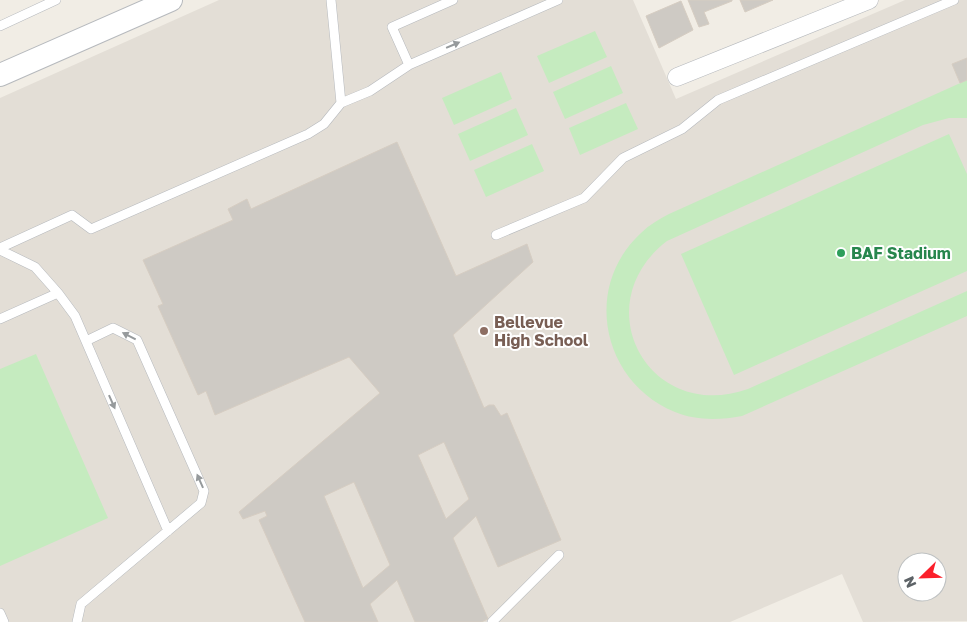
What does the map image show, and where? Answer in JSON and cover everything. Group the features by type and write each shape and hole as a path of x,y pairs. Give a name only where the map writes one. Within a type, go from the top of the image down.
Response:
{"street":[{"path":"0,75 171,0"},
{"path":"677,77 869,0"}],"lane":[{"path":"0,26 56,0"},
{"path":"331,0 341,103"},
{"path":"409,65 392,27 453,0"},
{"path":"0,249 72,215 91,229 308,134 324,124 341,103 370,91 409,65 558,0"},
{"path":"496,235 584,198 623,158 682,129 718,100 954,0"},
{"path":"0,249 35,267 75,316 168,530"},
{"path":"0,319 58,293"},
{"path":"76,622 81,604 201,503 204,491 137,340 113,328 86,341"},
{"path":"492,622 559,555"},
{"path":"0,613 4,622"}],"shaded area":[{"name":"Bellevue High School","path":"219,0 633,0 676,99 905,0 967,0 967,621 863,622 842,574 730,622 0,622 0,98"}],"green space":[{"path":"595,31 607,57 549,83 537,56"},
{"path":"611,66 623,93 565,119 553,92"},
{"path":"501,72 512,99 454,125 442,98"},
{"path":"967,80 967,118 949,118 923,125 667,241 643,267 631,296 630,325 639,352 657,374 682,390 713,395 748,389 967,291 967,316 742,416 708,419 683,415 650,398 631,379 617,356 609,332 607,305 611,280 623,255 644,230 669,214"},
{"path":"626,103 638,129 580,155 569,128"},
{"path":"516,108 528,135 470,161 458,134"},
{"path":"949,134 967,174 967,271 734,375 681,254"},
{"path":"532,144 544,171 486,197 474,170"},
{"path":"36,354 108,518 0,566 0,369"}],"building":[{"path":"688,0 732,1 704,12 709,24 699,27"},
{"path":"740,0 773,0 745,12"},
{"path":"681,1 693,30 659,48 646,16"},
{"path":"967,58 967,80 960,83 952,64"},
{"path":"397,142 456,276 527,244 533,262 453,335 484,408 494,405 501,416 507,413 561,540 498,567 476,516 453,538 488,619 481,622 415,622 397,580 370,604 378,622 305,622 259,520 267,516 265,511 243,519 239,512 380,393 349,357 215,415 206,391 198,395 158,306 163,304 143,260 233,220 228,209 247,199 251,209","holes":["444,442 469,499 446,519 418,455","354,482 390,565 363,588 324,496"]}],"place":[{"name":"BAF Stadium","path":"841,253"},
{"name":"Bellevue High School","path":"484,331"}]}
